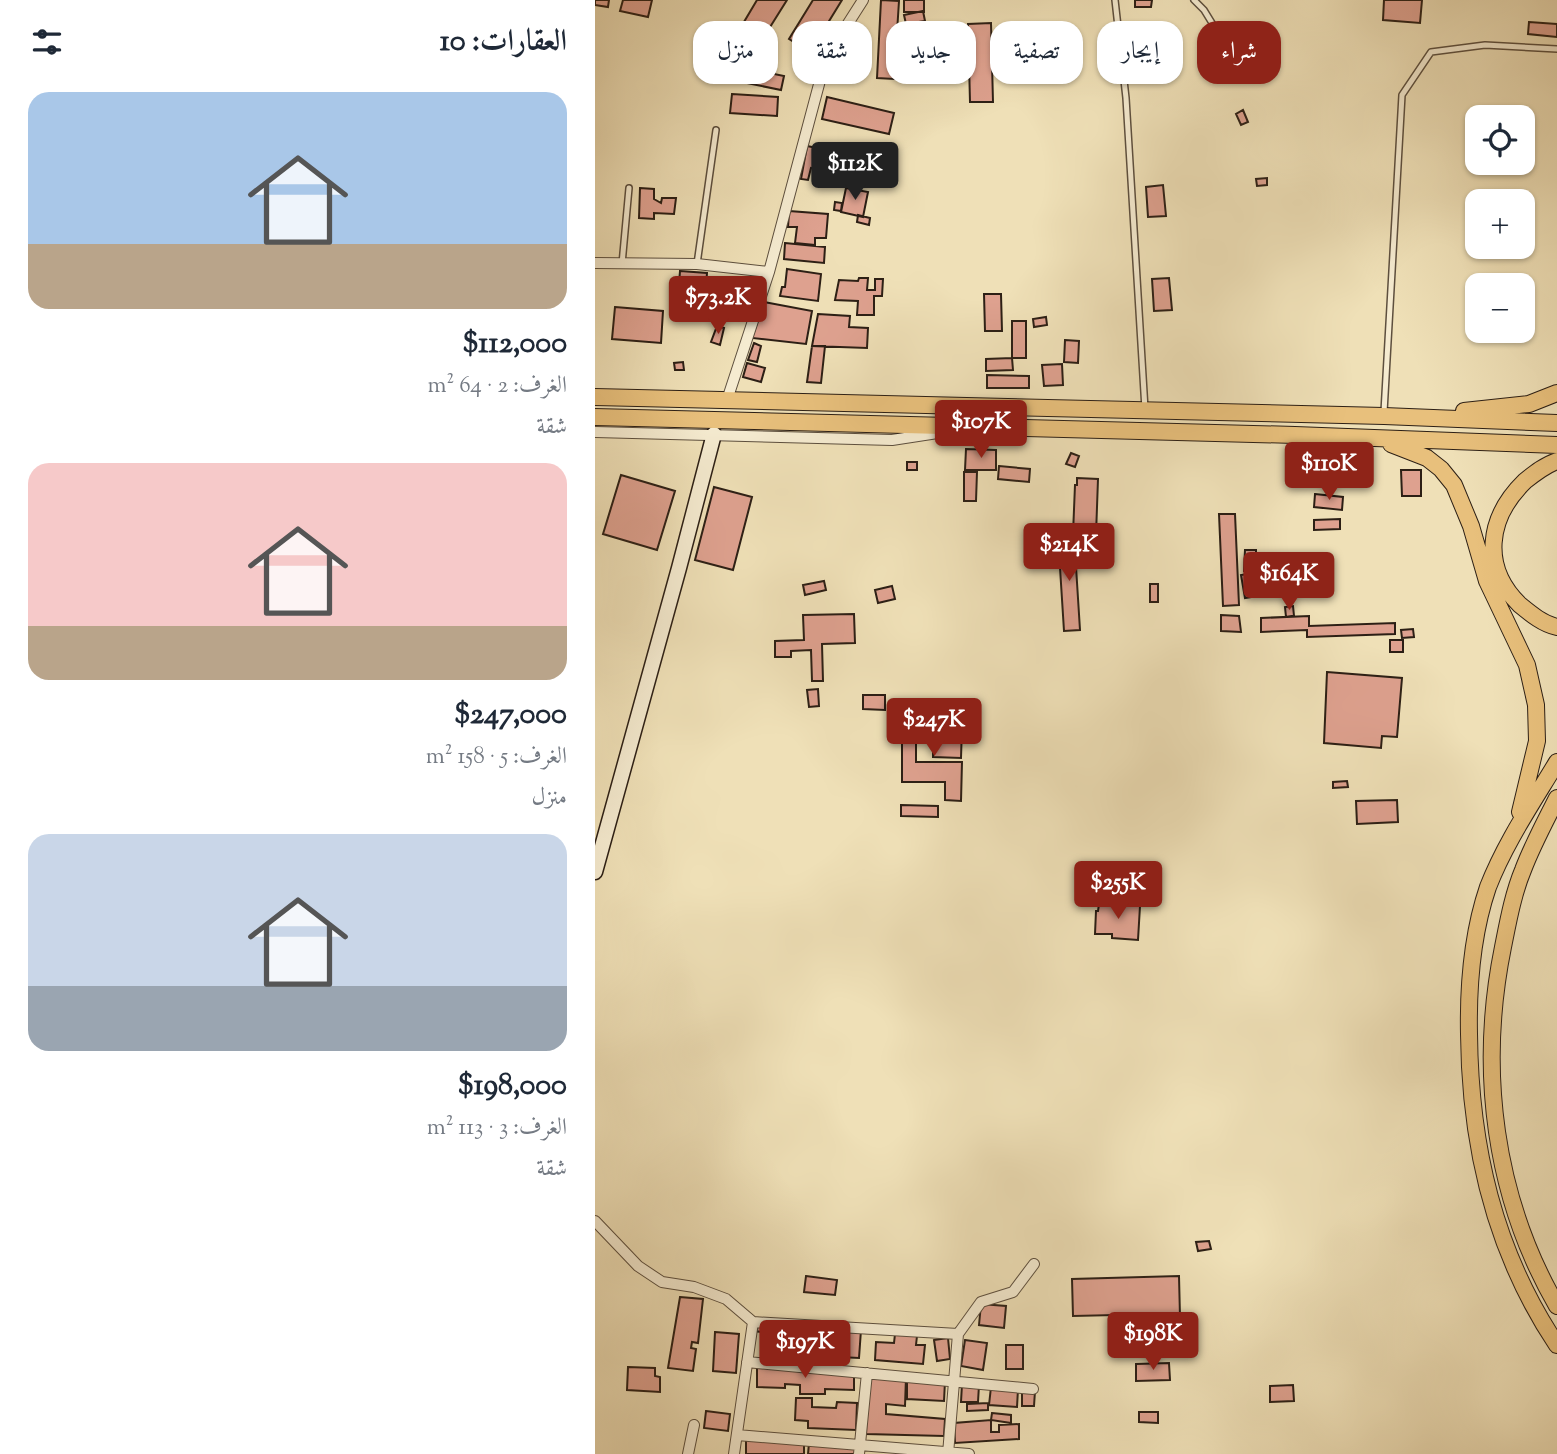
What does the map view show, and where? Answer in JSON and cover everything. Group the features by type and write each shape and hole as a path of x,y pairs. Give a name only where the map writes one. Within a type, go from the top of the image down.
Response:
{"highway":[{"path":"1391,416 1504,408 1529,404 1557,393"},
{"path":"595,397 1391,416 1557,423"},
{"path":"595,417 1557,445"},
{"path":"1376,438 1427,458 1441,469 1454,485 1467,515 1487,581 1527,664 1536,705 1537,741 1528,784 1512,836"},
{"path":"1557,461 1534,473 1518,488 1503,510 1494,532 1493,554 1498,576 1510,595 1529,613 1557,627"},
{"path":"1557,762 1512,836 1488,888 1473,948 1468,993 1470,1085 1477,1145 1500,1233 1520,1280 1543,1325 1557,1345"},
{"path":"1557,798 1522,872 1508,919 1495,985 1491,1056 1494,1118 1503,1171 1522,1234 1557,1306"}],"main road":[{"path":"595,872 680,568 714,434"}],"street":[{"path":"727,400 769,272 826,58 863,0"},
{"path":"595,263 697,264 769,272"},
{"path":"595,432 892,440 971,427"},
{"path":"595,1221 638,1266 654,1277 662,1282 694,1287 726,1299 753,1322 958,1334"},
{"path":"948,1453 958,1334 981,1302 1013,1292 1034,1264"},
{"path":"734,1454 753,1322"},
{"path":"747,1362 1033,1388"},
{"path":"860,1450 867,1373"},
{"path":"688,1454 694,1425"},
{"path":"737,1435 860,1450 969,1454"}],"lane":[{"path":"1115,0 1126,98 1145,410"},
{"path":"1194,0 1212,21"},
{"path":"1391,416 1402,95 1431,52 1485,45 1557,49"},
{"path":"697,264 716,130"},
{"path":"622,264 629,188"}],"building":[{"path":"595,0 609,0 608,7 595,5"},
{"path":"623,0 652,0 648,17 620,11"},
{"path":"757,0 787,0 774,21 745,21"},
{"path":"813,0 842,0 829,21 800,21"},
{"path":"881,0 899,1 898,21 886,21 886,79 877,78"},
{"path":"904,0 924,0 924,12 904,12"},
{"path":"1135,0 1152,0 1151,7 1135,7"},
{"path":"1384,0 1422,0 1420,23 1383,20"},
{"path":"923,11 925,21 905,21 904,15"},
{"path":"1529,22 1557,24 1557,37 1528,34"},
{"path":"990,23 990,84 993,84 993,102 970,102 970,84 976,84 976,24"},
{"path":"778,75 784,76 781,90 752,84 778,84"},
{"path":"732,94 778,97 777,116 730,113"},
{"path":"827,97 894,113 889,134 822,119"},
{"path":"1243,110 1248,122 1241,125 1236,114"},
{"path":"807,146 892,163 888,183 811,168 808,180 801,179"},
{"path":"1267,178 1267,185 1257,186 1256,179"},
{"path":"1163,185 1166,216 1148,217 1146,187"},
{"path":"640,188 654,189 654,199 661,203 662,198 676,198 674,214 654,213 654,219 639,218"},
{"path":"846,188 868,192 863,217 841,212"},
{"path":"835,202 842,203 841,211 834,210"},
{"path":"789,211 828,214 826,238 815,238 815,245 795,243 797,227 788,227"},
{"path":"858,215 870,218 869,225 857,222"},
{"path":"785,243 825,247 824,263 784,259"},
{"path":"787,269 821,274 818,301 780,296 782,287 785,287"},
{"path":"680,271 707,273 704,312 677,309"},
{"path":"726,278 733,278 734,290 718,290 717,283 726,283"},
{"path":"859,278 868,278 867,290 875,290 875,279 883,279 882,296 874,296 874,315 857,315 858,301 835,300 839,280 858,281"},
{"path":"1169,278 1172,310 1154,311 1152,279"},
{"path":"984,294 1001,294 1002,331 985,331"},
{"path":"764,302 812,311 806,344 752,338"},
{"path":"615,307 663,311 661,343 612,339"},
{"path":"818,314 850,316 849,327 868,328 867,348 812,346"},
{"path":"1046,317 1047,325 1034,327 1033,319"},
{"path":"1012,321 1026,321 1026,358 1012,358"},
{"path":"717,326 724,328 720,345 711,342"},
{"path":"1065,340 1079,341 1078,363 1064,362"},
{"path":"754,343 761,346 757,362 748,360"},
{"path":"812,346 825,346 821,383 807,382"},
{"path":"1012,358 1013,370 986,371 986,359"},
{"path":"683,362 684,370 675,370 674,363"},
{"path":"747,363 765,368 761,382 743,377"},
{"path":"1062,364 1063,385 1044,386 1042,365"},
{"path":"987,375 1029,376 1029,388 987,388"},
{"path":"966,449 996,450 996,470 965,470"},
{"path":"1071,453 1079,456 1075,467 1066,464"},
{"path":"907,462 917,462 917,470 907,470"},
{"path":"999,466 1030,469 1029,482 998,479"},
{"path":"1401,470 1421,470 1421,496 1402,496"},
{"path":"964,472 977,472 976,501 964,501"},
{"path":"621,475 675,491 657,550 603,534"},
{"path":"1077,478 1098,479 1096,535 1073,534"},
{"path":"714,487 752,497 733,570 695,560"},
{"path":"1315,494 1343,497 1342,510 1314,507"},
{"path":"1219,514 1235,514 1239,605 1223,606"},
{"path":"1340,519 1340,529 1314,530 1314,520"},
{"path":"1074,535 1080,630 1064,631 1058,536"},
{"path":"1245,550 1256,550 1256,572 1244,571"},
{"path":"1255,573 1258,596 1245,598 1241,575"},
{"path":"824,581 826,590 805,595 803,585"},
{"path":"1150,584 1158,584 1158,602 1150,602"},
{"path":"892,586 895,599 878,603 875,590"},
{"path":"1293,606 1294,616 1286,617 1285,607"},
{"path":"854,614 855,643 822,644 823,681 812,681 811,650 791,651 791,657 775,657 775,641 804,640 803,615"},
{"path":"1221,615 1239,616 1241,632 1221,631"},
{"path":"1309,616 1309,626 1395,623 1395,634 1307,637 1307,630 1261,632 1261,618"},
{"path":"1413,629 1414,637 1402,638 1401,630"},
{"path":"1390,640 1403,640 1403,652 1390,652"},
{"path":"1327,672 1402,678 1397,737 1382,736 1381,748 1324,743"},
{"path":"818,689 819,706 809,707 807,690"},
{"path":"863,695 885,695 885,710 863,709"},
{"path":"902,727 962,727 961,758 933,757 933,741 916,741 916,762 962,762 961,801 945,800 945,782 902,782"},
{"path":"1347,781 1348,787 1333,788 1333,782"},
{"path":"1397,800 1398,822 1357,824 1356,801"},
{"path":"901,805 938,806 938,817 901,816"},
{"path":"1099,904 1140,906 1138,940 1112,938 1112,934 1095,934"},
{"path":"1209,1241 1211,1249 1198,1251 1196,1242"},
{"path":"806,1276 837,1280 835,1295 804,1292"},
{"path":"1179,1276 1180,1317 1170,1317 1170,1327 1160,1327 1159,1314 1073,1316 1072,1279"},
{"path":"680,1297 703,1299 698,1343 692,1342 691,1348 696,1349 693,1371 668,1368"},
{"path":"981,1304 1006,1306 1004,1328 979,1325"},
{"path":"754,1322 790,1325 788,1352 761,1350 762,1332 753,1331"},
{"path":"791,1325 801,1326 800,1335 815,1336 816,1328 861,1330 859,1358 799,1355 800,1347 791,1347"},
{"path":"715,1332 739,1334 736,1373 713,1371"},
{"path":"895,1334 917,1336 916,1345 925,1345 923,1364 875,1360 876,1342 894,1343"},
{"path":"948,1338 950,1359 937,1361 934,1340"},
{"path":"965,1340 987,1343 983,1370 961,1366"},
{"path":"1006,1345 1023,1345 1023,1369 1006,1369"},
{"path":"1169,1363 1170,1380 1136,1381 1136,1364"},
{"path":"628,1367 655,1368 655,1376 660,1377 660,1392 627,1390"},
{"path":"757,1367 854,1373 854,1390 825,1389 825,1394 800,1394 800,1385 785,1384 785,1388 757,1387"},
{"path":"867,1376 906,1377 905,1406 886,1404 886,1414 945,1419 944,1436 866,1434"},
{"path":"907,1379 945,1381 944,1401 907,1399"},
{"path":"962,1384 979,1385 978,1402 961,1402"},
{"path":"1293,1385 1294,1401 1270,1402 1270,1386"},
{"path":"991,1387 1018,1389 1017,1407 989,1405"},
{"path":"1022,1390 1035,1391 1034,1406 1022,1406"},
{"path":"796,1398 812,1398 812,1407 836,1408 837,1402 857,1403 856,1430 808,1428 808,1421 795,1420"},
{"path":"988,1403 988,1410 967,1411 967,1404"},
{"path":"706,1411 730,1414 728,1431 704,1428"},
{"path":"1139,1412 1158,1412 1158,1423 1139,1422"},
{"path":"992,1413 1011,1415 1011,1423 991,1420"},
{"path":"991,1420 991,1432 999,1432 999,1425 1019,1424 1019,1439 955,1443 954,1423"},
{"path":"804,1438 804,1454 746,1454 746,1440"},
{"path":"809,1443 857,1446 856,1454 808,1454"}]}
